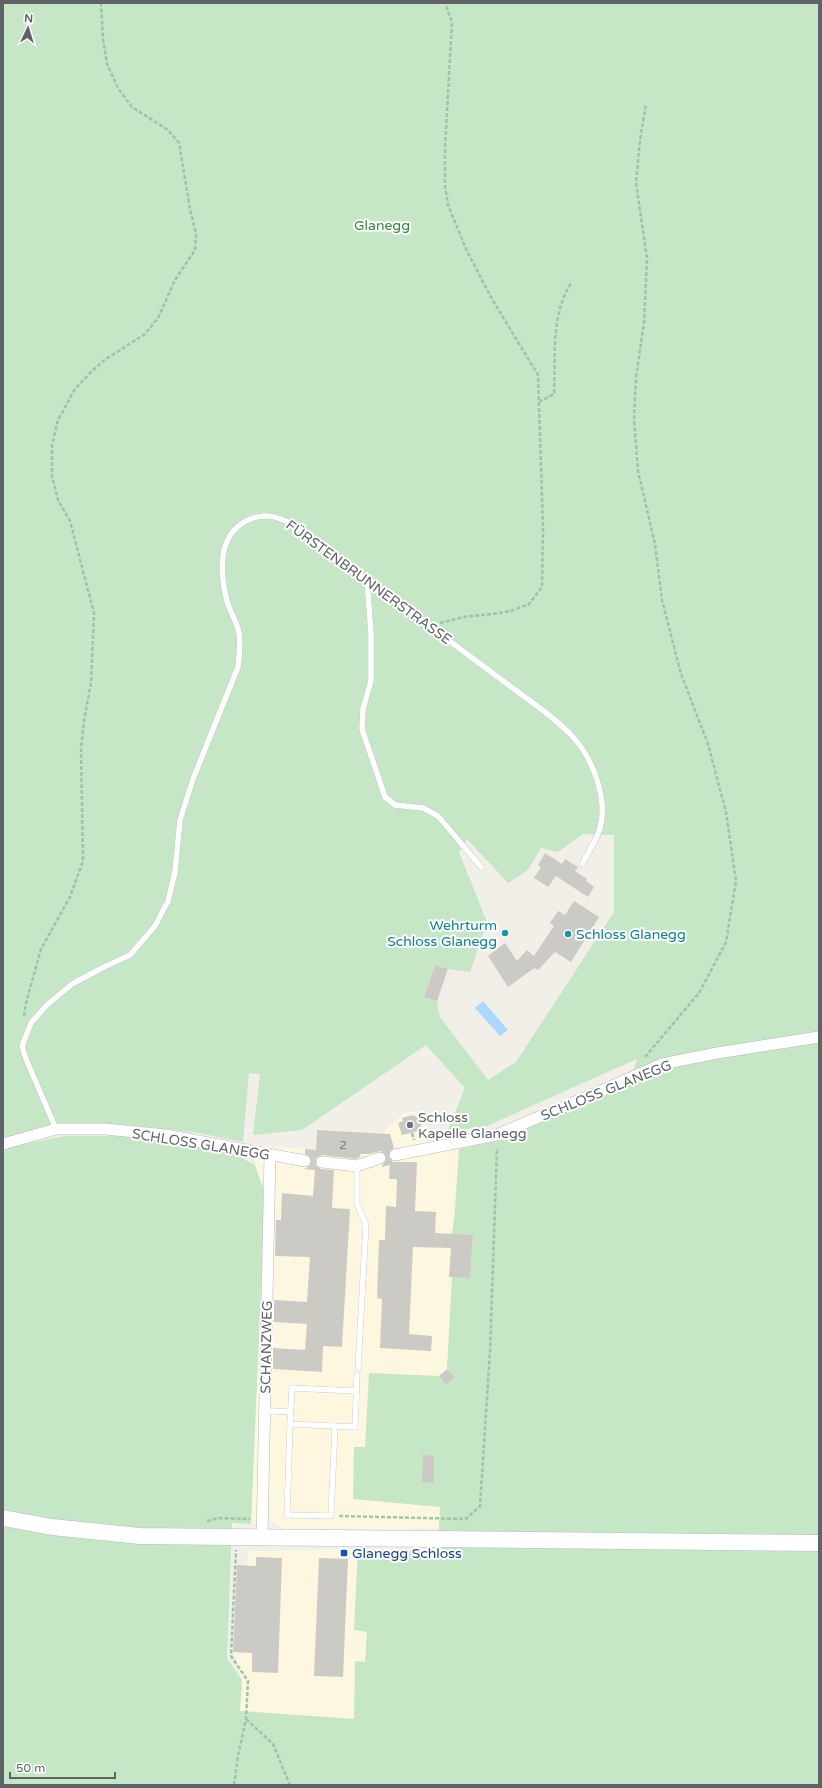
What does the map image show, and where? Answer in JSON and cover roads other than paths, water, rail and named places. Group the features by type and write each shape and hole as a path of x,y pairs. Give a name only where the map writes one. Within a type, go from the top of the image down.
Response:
{"street":[{"name":"SCHLOSS GLANEGG","path":"395,1155 496,1135 662,1064 717,1052 819,1037"},
{"name":"SCHLOSS GLANEGG","path":"3,1144 56,1130 105,1129 166,1135 270,1155 305,1160"},
{"name":"SCHANZWEG","path":"262,1538 270,1155"},
{"path":"322,1162 357,1166 380,1158"},
{"path":"3,1518 52,1527 140,1536 819,1544"}],"lane":[{"name":"FÜRSTENBRUNNERSTRASSE","path":"56,1130 22,1046 31,1023 46,1005 72,984 130,955 155,926 168,901 175,872 180,820 193,779 238,667 240,650 239,632 227,602 223,583 222,562 225,546 232,532 244,521 255,516 266,514 280,518 292,524 545,712 574,738 592,765 602,794 600,827 595,841 582,864"},
{"path":"368,580 372,681 363,709 362,729 385,797 394,805 423,808 438,816 481,867"},
{"path":"357,1166 357,1204 366,1224 358,1368"},
{"path":"290,1424 354,1427 357,1374"},
{"path":"335,1426 330,1516 287,1515 292,1388 356,1391"},
{"path":"271,1411 290,1412"}],"water":[{"path":"483,1001 508,1030 500,1036 475,1008"}],"tunnel":[{"path":"380,1158 395,1155"},
{"path":"305,1161 322,1162"}],"place":[{"name":"Wehrturm Schloss Glanegg","path":"505,933"},
{"name":"Schloss Glanegg","path":"568,934"},
{"name":"Schloss Kapelle Glanegg","path":"410,1125"},
{"name":"Glanegg Schloss","path":"344,1553"}],"park label":[{"name":"Glanegg","path":"382,225"}]}
